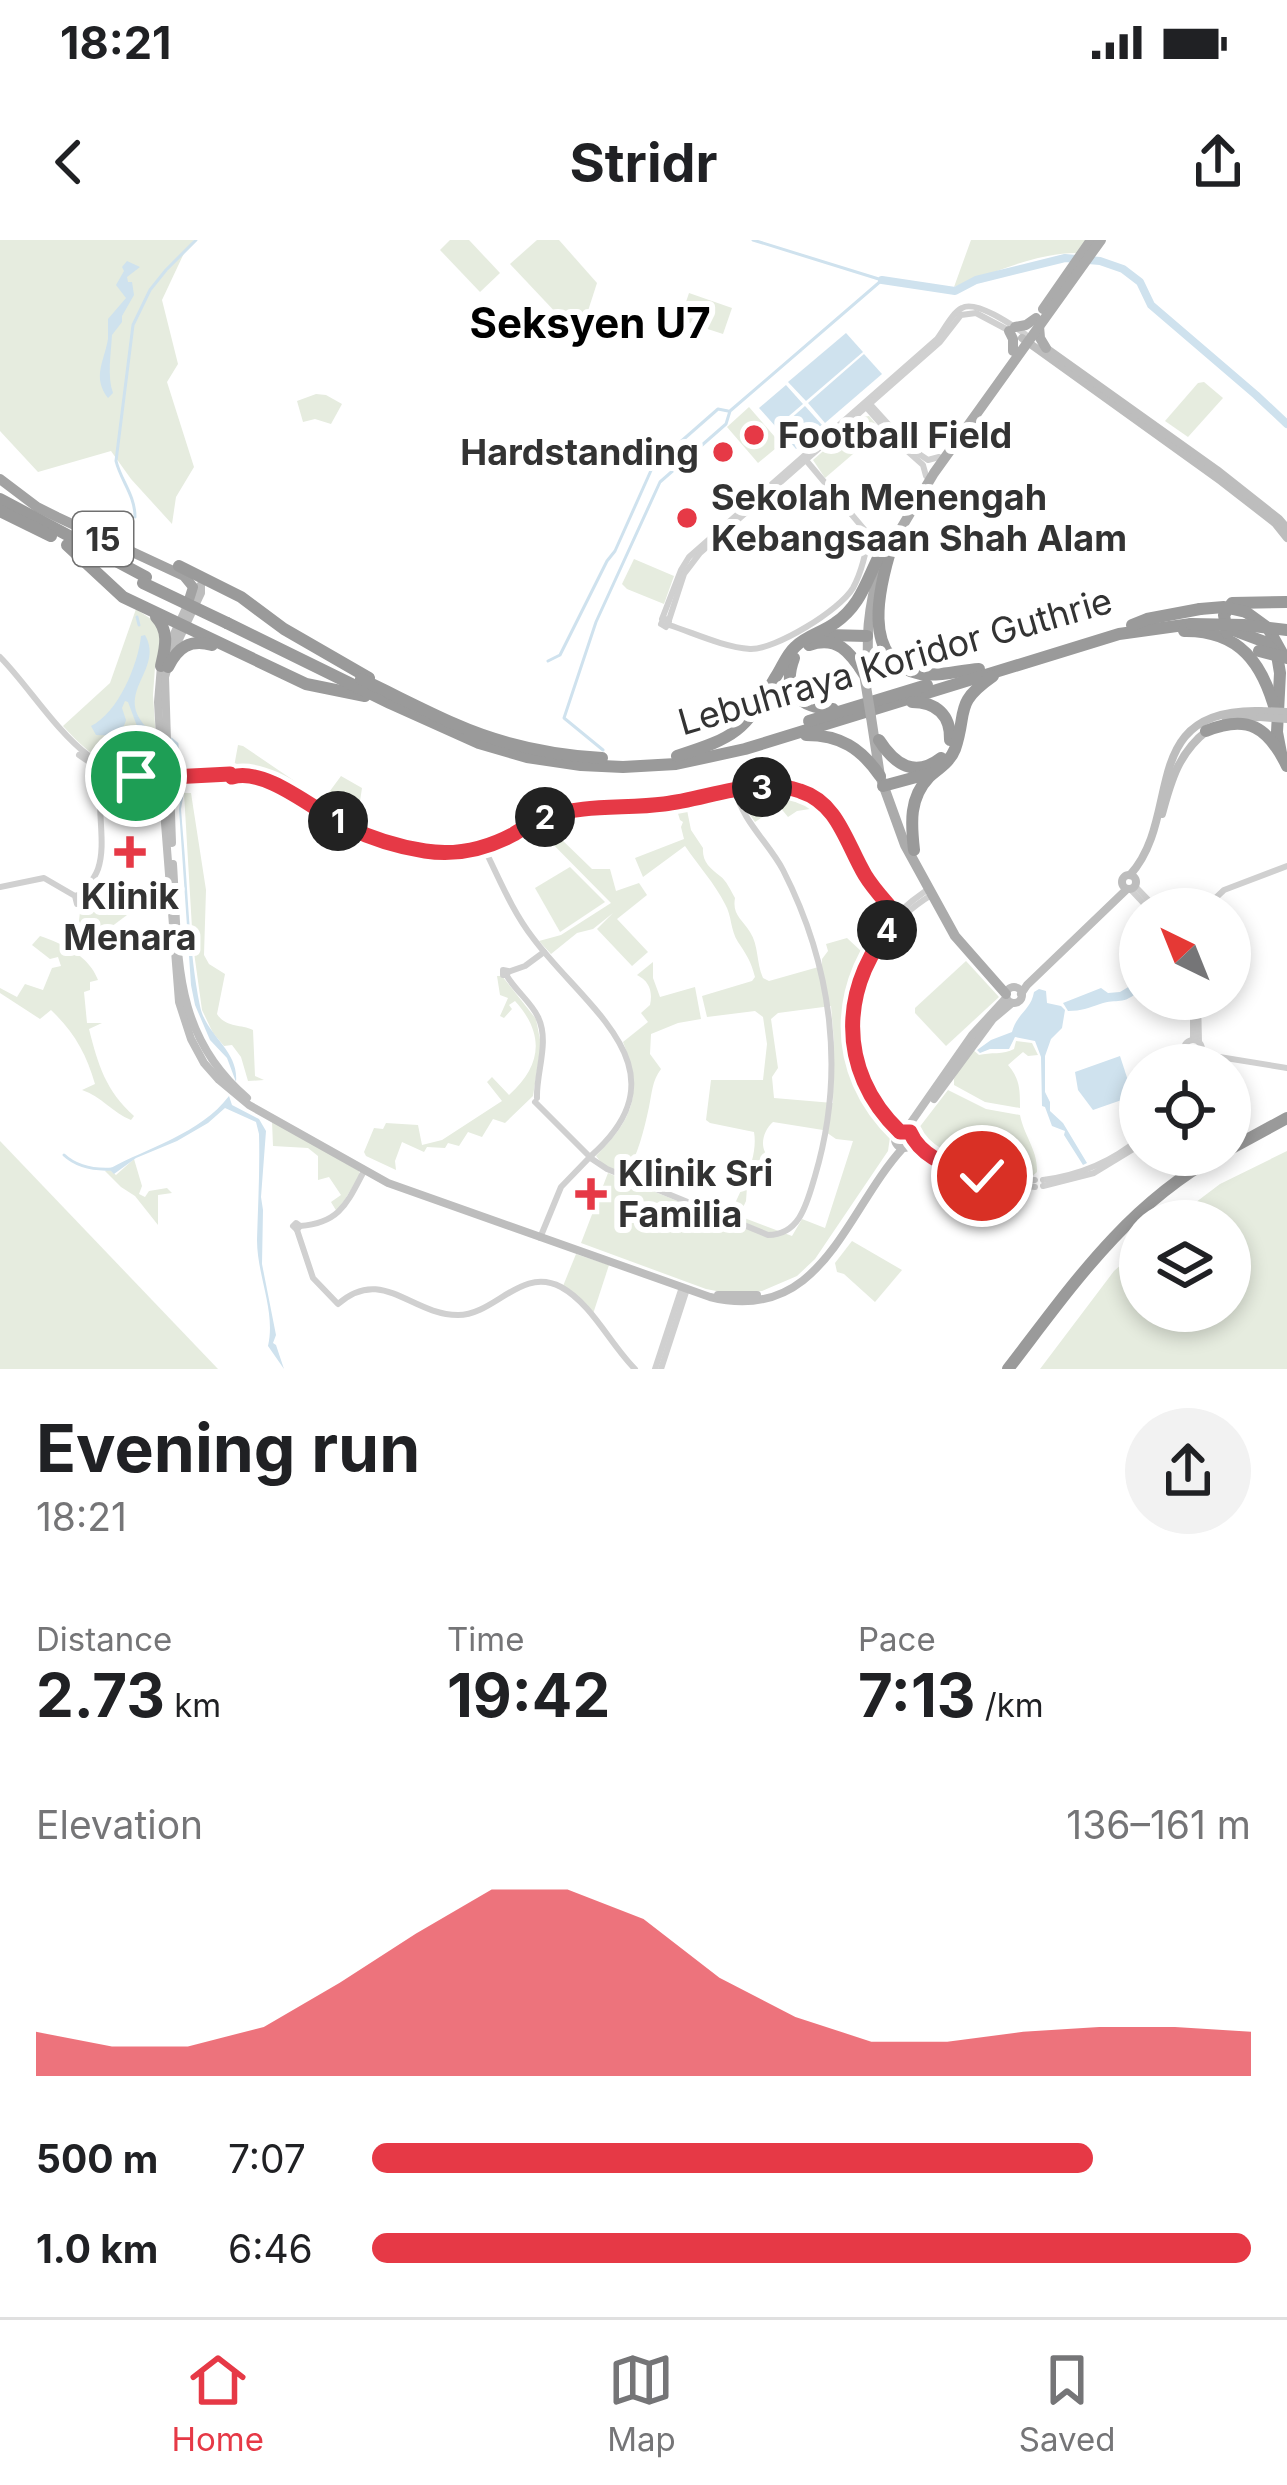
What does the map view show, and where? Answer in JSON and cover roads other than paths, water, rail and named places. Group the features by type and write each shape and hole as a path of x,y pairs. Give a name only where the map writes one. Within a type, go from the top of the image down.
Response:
{"highway":[{"name":"15","path":"0,474 39,502 179,566"},
{"name":"15","path":"0,474 37,507 181,574 193,586 188,603"},
{"name":"Lebuhraya Koridor Guthrie","path":"0,504 67,545 459,726 551,752 621,760 677,756 744,742 1129,628 1194,617 1287,628"},
{"name":"Lebuhraya Koridor Guthrie","path":"0,504 144,580"},
{"path":"893,542 878,608 879,633 889,653 916,673 979,669"},
{"path":"67,545 112,589 160,621 166,640 164,666"},
{"path":"677,756 720,742 740,729 791,650 842,618 860,600 880,554"},
{"path":"179,566 241,597 284,629 415,704"},
{"path":"1287,599 1232,603 1224,615 1233,638 1287,658"},
{"path":"1194,617 1224,607 1246,612 1268,628 1282,651 1286,678 1284,759"},
{"path":"143,608 306,684 390,703"},
{"name":"Lebuhraya Koridor Guthrie","path":"228,620 390,703 479,742 527,757 623,767 676,764 745,749 1129,628"},
{"path":"1225,627 1274,650 1287,736"},
{"path":"1129,628 1195,631 1232,642 1260,667 1284,712"},
{"path":"814,636 865,636"},
{"path":"854,707 806,704 793,688 790,664 801,649 822,640 844,647 867,679"},
{"path":"164,666 193,643 236,651"},
{"path":"914,850 913,806 926,782 955,750 967,699 1012,666"},
{"path":"876,730 895,761 908,768 929,766 945,752 950,729 943,713 927,703 902,702"},
{"path":"1206,731 1226,724 1249,724 1264,733 1284,759"},
{"path":"793,735 845,742 865,756 884,782 938,771"},
{"path":"1251,1134 1287,1114"},
{"path":"1004,1369 1095,1247 1151,1192 1175,1176"},
{"path":"1004,1369 1099,1251 1185,1176"}],"main road":[{"path":"865,636 873,589 893,542 934,473 1014,355 1021,335 1038,320 1089,248 1101,240"},
{"path":"1038,320 1043,350 1094,391 1154,425 1275,523 1287,538"},
{"path":"1021,335 1217,470 1287,528"},
{"path":"1012,994 955,936 896,826 867,679 866,599 880,554 939,457 1014,355 1043,350"},
{"path":"1094,391 1106,392"},
{"path":"1217,470 1221,481"},
{"path":"179,566 201,585 164,666 163,736 173,903 189,1017 226,1083 394,1186 724,1301 780,1294 804,1281 831,1253 971,1035 1130,884 1152,851 1172,776 1191,744 1225,720 1284,712"},
{"path":"182,626 188,603 201,585"},
{"path":"201,585 222,587"},
{"path":"1130,884 1146,852 1169,764 1180,744 1214,716 1233,711 1260,714"},
{"path":"884,782 932,891"}],"street":[{"path":"666,621 689,557 940,342 962,315 976,313 1021,335"},
{"path":"867,404 910,448 928,460 939,457"},
{"path":"867,404 895,440 921,463 926,476"},
{"path":"666,621 684,574 700,553 804,459"},
{"path":"666,621 743,648 766,648 847,596 868,534 804,459"},
{"path":"672,609 674,620 686,630"},
{"path":"0,657 64,735 105,774 166,778 233,774 296,793 343,825 397,844 441,852 484,848 541,819 575,809 660,805 767,786 802,791 821,801 868,879 897,916"},
{"path":"81,897 100,863 105,774"},
{"path":"544,952 508,974 540,1021 543,1045 537,1100 607,1169 756,1232 775,1236 790,1231 810,1193 829,1118 832,1040 821,964 794,894 776,858 740,807 736,790"},
{"path":"484,848 518,915 619,1039 628,1061 628,1108 617,1130 561,1187 541,1236"},
{"path":"1236,888 1287,868"},
{"path":"0,887 44,878 107,909 173,903"},
{"path":"1130,884 1134,888"},
{"path":"932,891 878,934 850,992 850,1052 871,1106 904,1139 972,1174 1039,1183 1087,1171 1119,1154"},
{"path":"1251,1061 1287,1066"},
{"path":"365,1169 335,1216 298,1228 313,1278 338,1304 356,1291 371,1288 463,1315 528,1283 547,1282 572,1295 634,1369"},
{"path":"658,1369 685,1286"}],"water":[{"path":"127,261 140,267 127,277 134,295 112,335 113,393 108,398 100,369 108,319 126,298 116,285"},
{"path":"846,333 863,352 806,401 788,382"},
{"path":"864,354 882,374 825,423 808,403"},
{"path":"786,385 803,404 776,427 759,408"},
{"path":"805,406 822,425 796,449 779,429"},
{"path":"145,635 149,661 135,707 154,734 137,726 125,701 122,729 96,735 91,726 118,699"},
{"path":"183,781 181,809 196,985 203,1017 232,1061 236,1082 227,1058 210,1040 191,985 179,809"},
{"path":"1101,988 1119,992 1119,1001 1073,1011 1063,1003"},
{"path":"1039,989 1046,991 1047,1003 1065,1010 1062,1028 1051,1039 1045,1056 1045,1092 1050,1111 1063,1123 1087,1163 1083,1165 1065,1131 1052,1126 1042,1106 1041,1057 1035,1041 1015,1037 1009,1049 977,1050 1012,1032"},
{"path":"1119,1056 1119,1101 1093,1110 1078,1090 1075,1072"},
{"path":"229,1096 232,1105 259,1119 266,1131 262,1264 276,1335 273,1343 284,1369 268,1346 270,1320 257,1240 256,1122 225,1108 177,1141 136,1158 114,1174 109,1169 189,1130"}],"waterway":[{"path":"135,517 116,461 133,325 150,290 196,240"},
{"path":"753,240 882,280"},
{"path":"882,280 955,291 976,280 1065,258 1123,269 1140,282 1151,305 1287,424"},
{"path":"603,750 564,718 596,622 660,482 726,424 730,411 882,280"},
{"path":"548,661 560,655 653,466 718,409 728,411"},
{"path":"137,617 139,625"},
{"path":"171,739 177,744 182,774"},
{"path":"64,1155 86,1167 112,1169"}],"place":[{"name":"Football Field","path":"754,435"},
{"name":"Hardstanding","path":"723,452"},
{"name":"Sekolah Menengah Kebangsaan Shah Alam","path":"687,518"},
{"name":"Klinik Menara","path":"130,852"},
{"name":"Klinik Sri Familia","path":"591,1194"}],"district":[{"name":"Seksyen U7","path":"590,322"}]}
